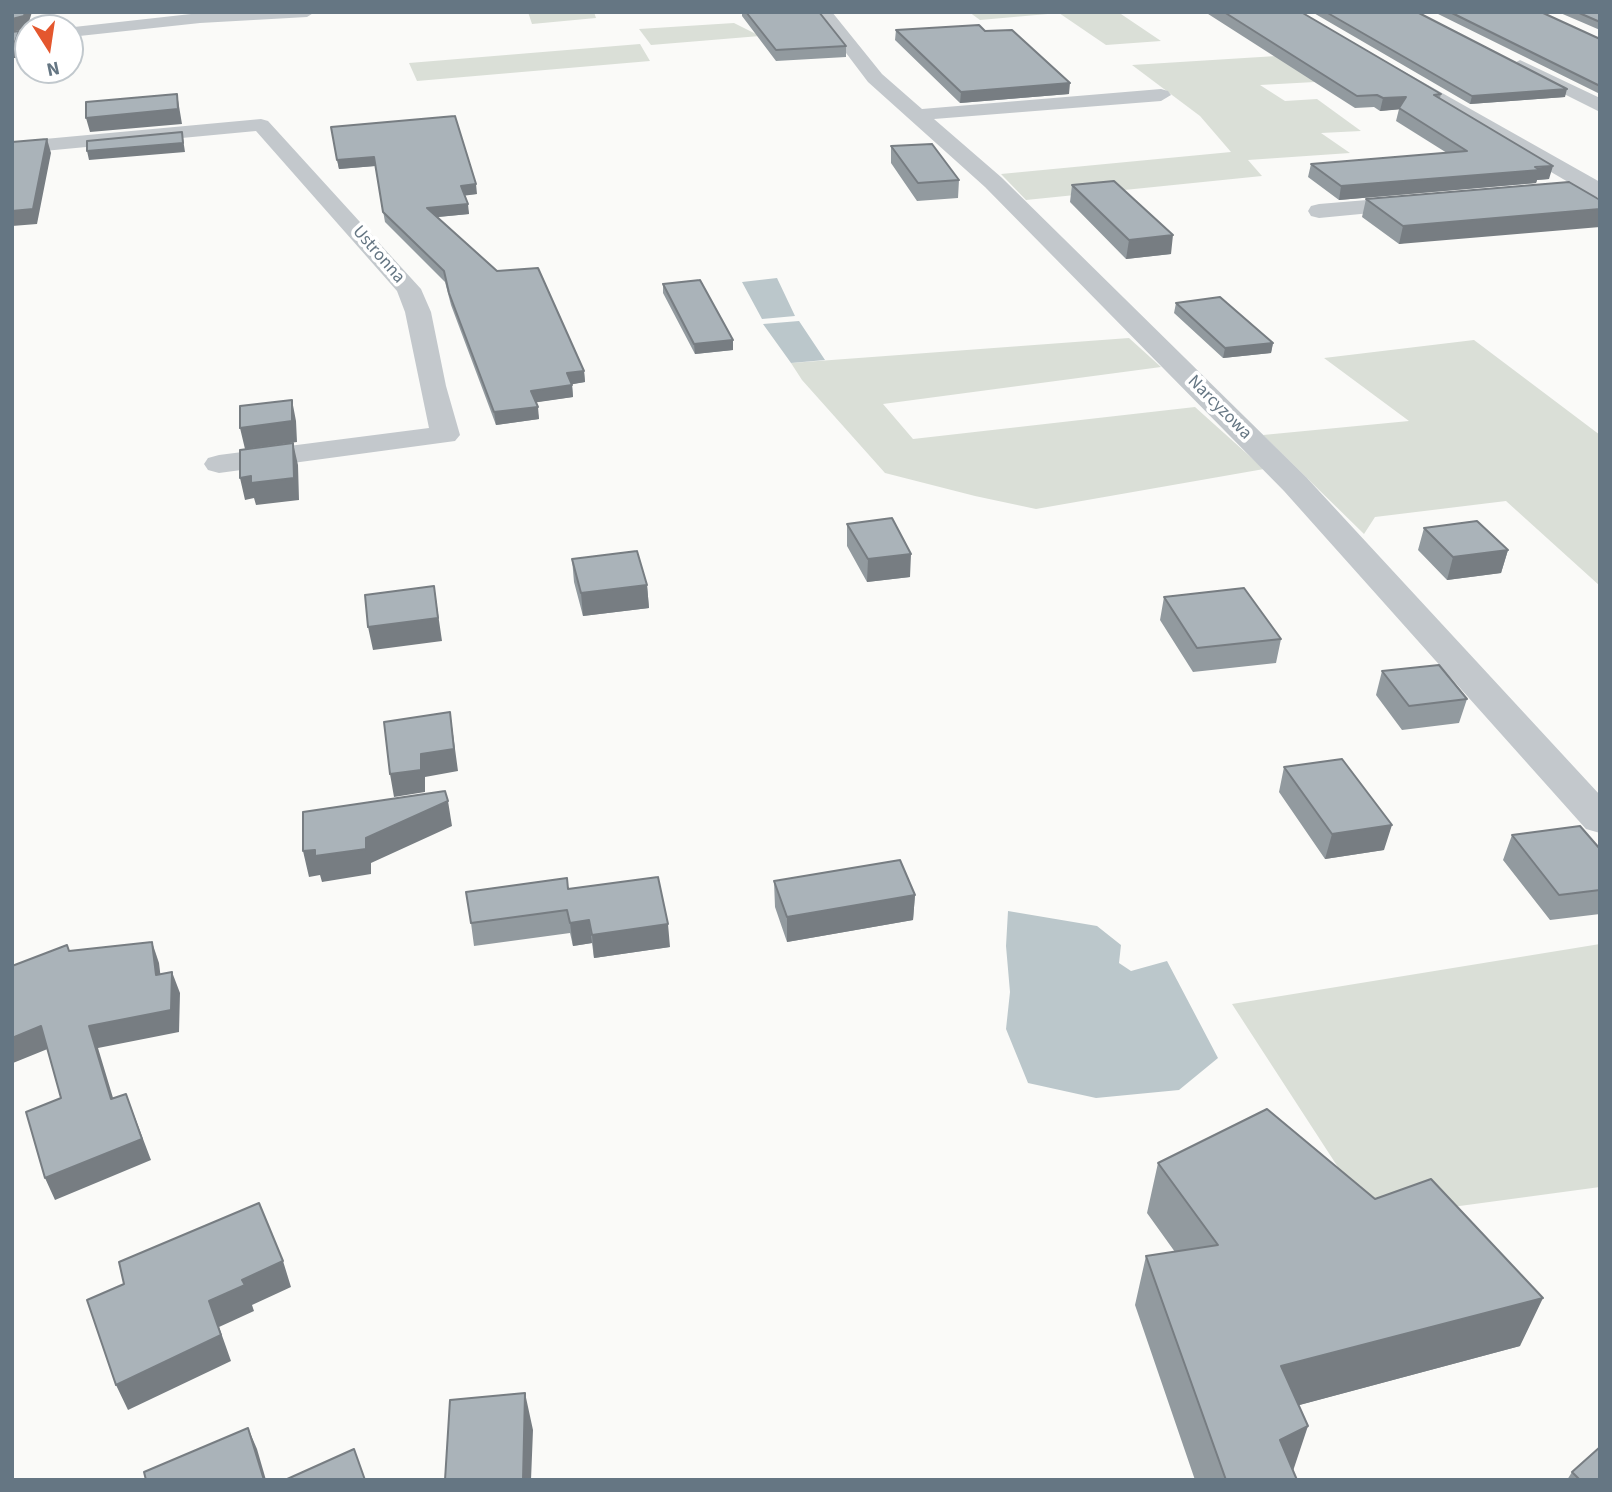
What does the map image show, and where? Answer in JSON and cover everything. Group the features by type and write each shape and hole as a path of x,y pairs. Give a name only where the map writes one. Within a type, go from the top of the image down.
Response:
{"street":[{"path":"84,30 200,18 307,12"},
{"name":"Narcyzowa","path":"822,12 876,78 1001,189 1295,484 1600,820"},
{"path":"1500,55 1600,106"},
{"path":"1376,61 1597,189"},
{"path":"917,115 1161,95"},
{"name":"Ustronna","path":"12,148 261,125 409,289 418,312 432,386 445,435 219,464"},
{"path":"1554,192 1597,189"},
{"path":"1320,211 1430,202"}],"shaded area":[{"path":"528,12 594,12 596,18 532,24"},
{"path":"969,12 1118,12 1161,41 1106,45 1059,13 980,20"},
{"path":"734,23 760,36 651,45 639,29"},
{"path":"640,44 650,61 417,81 409,63"},
{"path":"1341,52 1388,78 1260,85 1285,101 1317,99 1361,131 1321,133 1350,153 1248,160 1262,176 1026,200 1001,174 1231,152 1200,116 1132,65"},
{"path":"777,278 795,316 762,319 742,282"},
{"path":"799,321 825,360 791,363 763,324"},
{"path":"1129,338 1161,367 883,404 913,439 1195,407 1264,469 1036,509 975,496 885,473 802,380 791,363"},
{"path":"1474,340 1600,435 1600,586 1506,501 1375,517 1364,534 1263,435 1409,421 1324,358"},
{"path":"1008,911 1097,926 1121,945 1119,963 1131,971 1167,961 1218,1058 1179,1090 1096,1098 1028,1083 1006,1029 1010,992 1006,946"},
{"path":"1600,944 1600,1187 1371,1218 1232,1004"}],"building":[{"path":"12,12 25,12 14,14 12,19"},
{"path":"746,12 819,12 846,46 776,50"},
{"path":"1224,12 1301,12 1441,94 1434,95 1553,166 1535,167 1540,170 1341,186 1311,164 1467,151 1399,108 1406,97 1357,96"},
{"path":"1326,12 1417,12 1567,89 1472,96"},
{"path":"1450,12 1541,12 1600,39 1600,86"},
{"path":"1577,12 1600,12 1600,22"},
{"path":"979,25 985,31 1012,30 1070,83 961,92 896,30"},
{"path":"177,94 178,109 86,118 86,102"},
{"path":"455,116 476,184 461,186 468,204 427,208 497,271 538,268 584,371 567,373 572,385 531,391 538,407 494,412 449,293 444,271 383,212 374,157 337,160 331,127"},
{"path":"182,132 183,143 87,151 87,141"},
{"path":"47,139 33,209 12,211 12,142"},
{"path":"932,144 959,180 918,183 891,146"},
{"path":"1114,181 1173,235 1129,240 1072,185"},
{"path":"1569,182 1600,200 1600,209 1403,226 1366,199"},
{"path":"700,280 733,340 694,344 663,284"},
{"path":"1220,297 1273,343 1225,348 1176,303"},
{"path":"292,400 292,421 240,428 240,406"},
{"path":"293,443 294,478 251,483 251,476 240,478 240,450"},
{"path":"892,518 911,554 868,559 847,524"},
{"path":"1477,521 1508,550 1453,557 1424,528"},
{"path":"637,551 647,585 581,593 572,559"},
{"path":"434,586 438,618 368,627 365,595"},
{"path":"1244,588 1281,639 1197,648 1164,597"},
{"path":"1439,665 1467,699 1409,706 1382,671"},
{"path":"450,712 454,749 421,754 421,770 390,774 384,722"},
{"path":"1342,759 1392,825 1332,834 1284,767"},
{"path":"445,791 448,801 366,838 366,849 315,856 315,850 303,851 303,812"},
{"path":"1580,826 1600,849 1600,890 1559,895 1512,835"},
{"path":"900,860 915,895 787,917 774,881"},
{"path":"658,877 668,924 592,935 589,920 570,923 567,910 471,923 466,892 567,878 568,889"},
{"path":"152,942 156,975 172,972 171,1010 89,1026 111,1099 126,1094 142,1139 45,1178 26,1112 61,1098 41,1026 12,1038 12,966 67,945 69,951"},
{"path":"1267,1109 1375,1199 1431,1179 1543,1298 1281,1366 1308,1426 1280,1440 1297,1480 1226,1480 1146,1256 1218,1245 1158,1163"},
{"path":"259,1203 283,1261 242,1280 245,1285 209,1301 221,1335 116,1385 87,1300 124,1284 119,1262"},
{"path":"525,1393 523,1480 445,1480 450,1400"},
{"path":"248,1428 264,1480 146,1480 144,1472"},
{"path":"1600,1447 1600,1480 1580,1480 1572,1472"},
{"path":"354,1449 365,1480 285,1480"}]}
